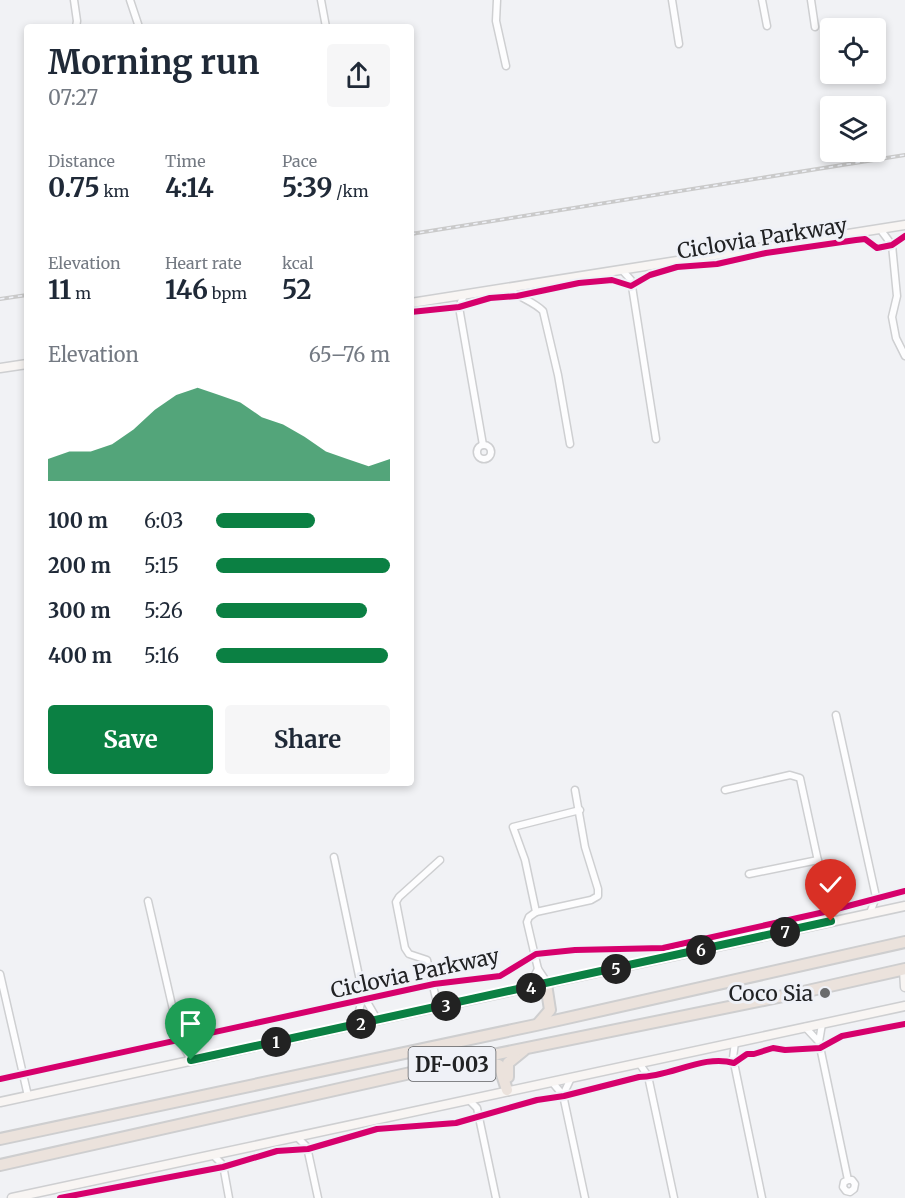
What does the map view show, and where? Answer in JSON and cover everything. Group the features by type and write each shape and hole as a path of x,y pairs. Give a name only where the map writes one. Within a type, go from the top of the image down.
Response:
{"highway":[{"name":"DF-003","path":"0,1139 536,1025 905,942"},
{"name":"DF-003","path":"0,1165 473,1059 803,992 904,969"},
{"path":"548,984 557,1007 576,1016"},
{"path":"536,1025 550,1010 548,984"},
{"path":"509,1090 507,1066 526,1048"},
{"path":"473,1059 500,1065 509,1090"}],"street":[{"path":"74,0 76,24"},
{"path":"130,0 138,24"},
{"path":"321,0 325,24"},
{"path":"497,0 496,21 506,66"},
{"path":"672,0 680,44"},
{"path":"762,0 766,26"},
{"path":"811,0 815,27"},
{"path":"414,303 905,225"},
{"path":"895,226 891,242 897,292 892,317 896,338 905,356"},
{"path":"880,228 891,242"},
{"path":"636,268 631,280 656,439"},
{"path":"622,270 631,280"},
{"path":"508,288 543,311 558,375 570,444"},
{"path":"459,306 464,295"},
{"path":"451,297 459,306 483,445"},
{"path":"0,368 24,364"},
{"path":"836,715 877,900 888,910"},
{"path":"725,790 790,775 800,778 831,921"},
{"path":"548,984 538,969 527,922 528,917 536,912 591,900 598,896 585,847 575,790"},
{"path":"536,912 525,860 513,827 580,810"},
{"path":"334,857 363,995 378,1021"},
{"path":"438,1007 427,960 409,954 405,948 396,902 440,860"},
{"path":"749,874 818,860"},
{"path":"870,914 877,900"},
{"path":"148,901 182,1046 191,1060"},
{"path":"0,1102 905,906"},
{"path":"528,988 538,969"},
{"path":"904,969 905,987"},
{"path":"0,974 28,1096"},
{"path":"355,1026 363,995"},
{"path":"12,1198 50,1194 225,1152 905,1006"},
{"path":"822,1024 819,1042 848,1180"},
{"path":"805,1027 819,1042"},
{"path":"735,1042 733,1058 762,1198"},
{"path":"179,1063 182,1046"},
{"path":"722,1046 733,1058"},
{"path":"651,1060 648,1076 674,1198"},
{"path":"639,1063 648,1076"},
{"path":"563,1095 571,1078"},
{"path":"552,1082 563,1095 585,1198"},
{"path":"477,1108 482,1096"},
{"path":"469,1100 477,1108 496,1198"},
{"path":"307,1147 312,1134"},
{"path":"297,1137 307,1147 318,1198"},
{"path":"225,1152 223,1165 230,1198"},
{"path":"213,1155 223,1165"}],"railway":[{"path":"414,234 905,155"},
{"path":"0,299 24,295"}],"cycle path":[{"name":"Ciclovia Parkway","path":"414,312 459,307 490,298 517,296 579,283 612,280 631,286 650,275 677,267 717,264 766,253 865,239 877,248 892,245 905,236"},
{"name":"Ciclovia Parkway","path":"0,1079 434,984 500,976 536,954 575,950 663,948 829,911 905,891"},
{"path":"60,1198 223,1167 277,1151 308,1149 377,1129 456,1123 537,1100 564,1096 639,1077 663,1074 699,1063 711,1061 734,1063 747,1054 773,1048 785,1050 820,1048 842,1036 905,1024"}],"place":[{"name":"Coco Sia","path":"825,993"}],"route":[{"path":"191,1060 831,921"}]}
